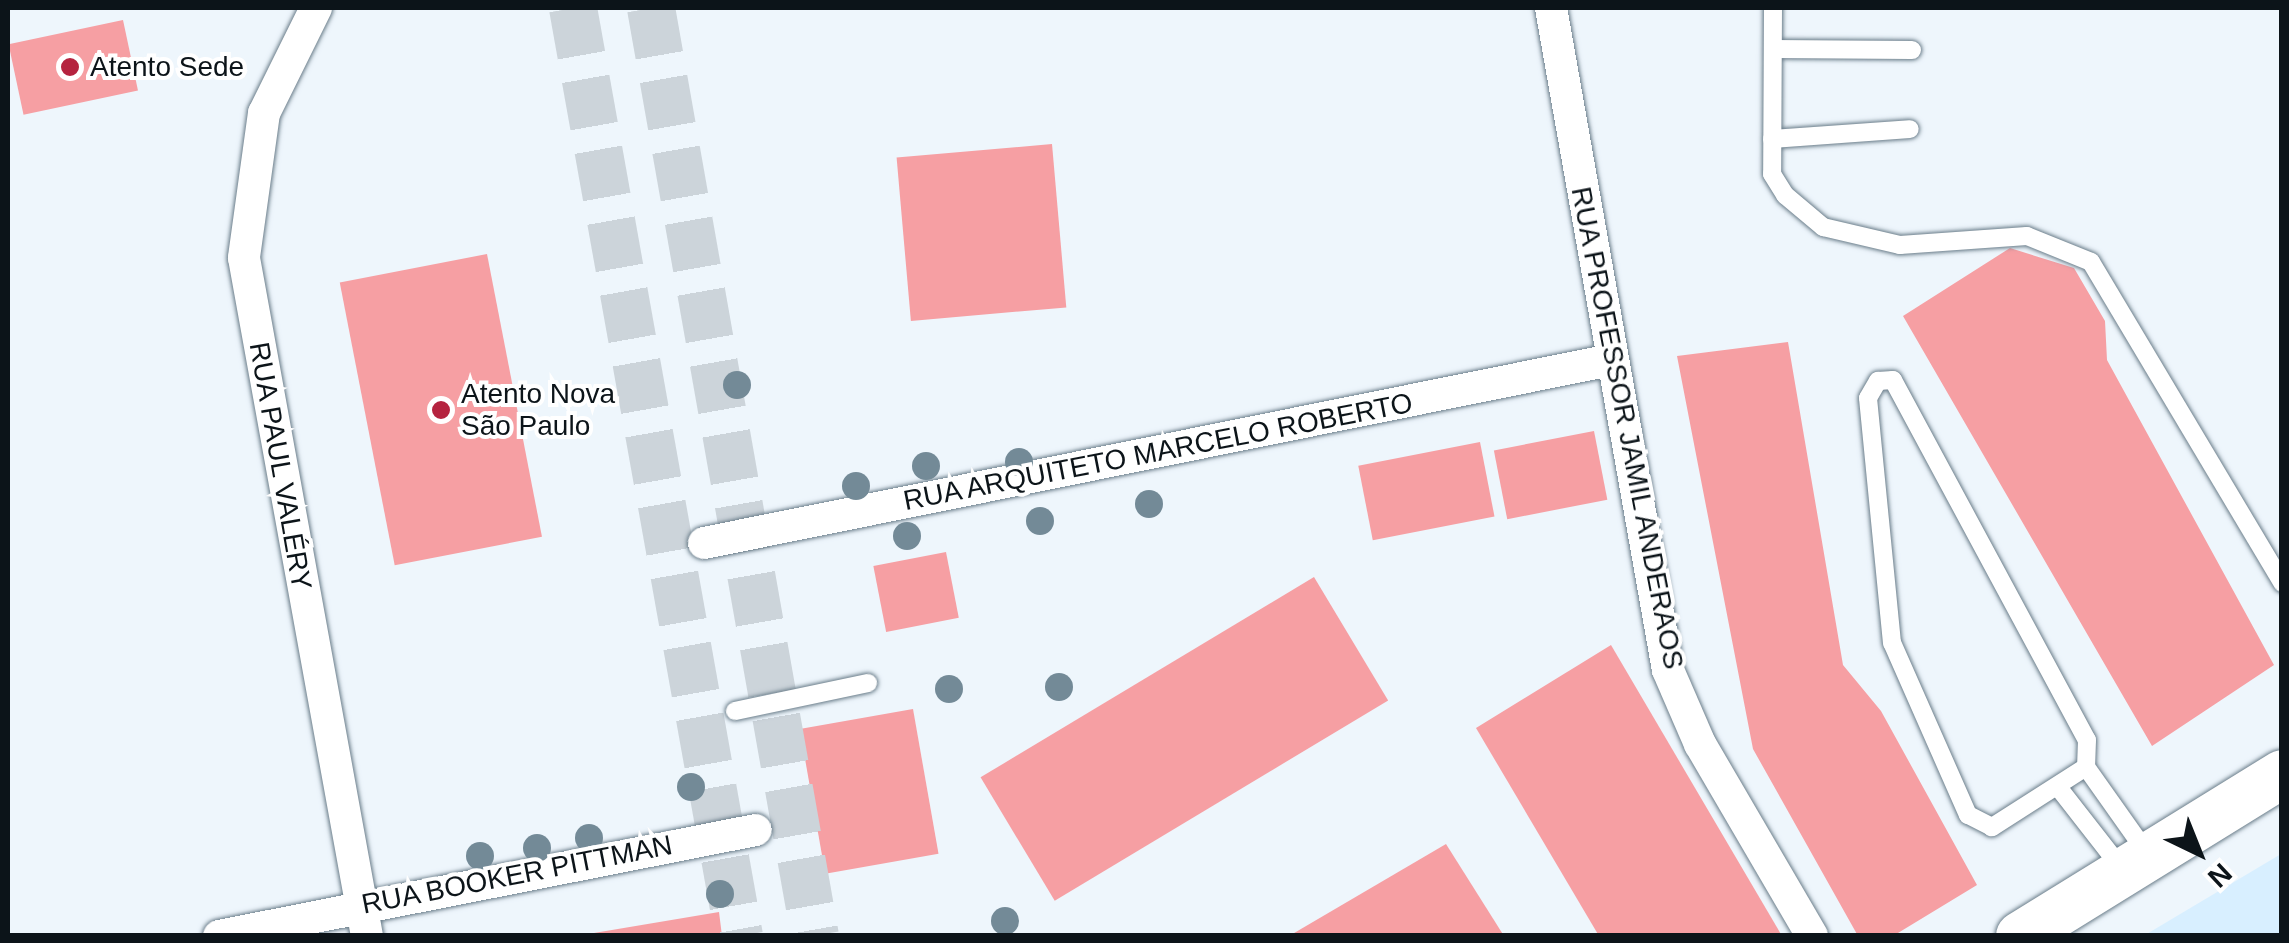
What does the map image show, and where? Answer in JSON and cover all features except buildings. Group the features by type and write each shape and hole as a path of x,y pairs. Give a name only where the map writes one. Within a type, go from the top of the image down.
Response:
{"street":[{"name":"RUA PAUL VALÉRY","path":"316,8 264,113 244,258 364,919"},
{"name":"RUA PROFESSOR JAMIL ANDERAOS","path":"1552,8 1668,670 1700,744 1812,936"},
{"name":"RUA ARQUITETO MARCELO ROBERTO","path":"704,544 1612,360"},
{"path":"2020,936 2282,774"},
{"name":"RUA BOOKER PITTMAN","path":"219,936 364,919 756,830"}],"lane":[{"path":"1773,8 1772,174 1823,227 1900,245 2046,238 2091,262 2282,583"},
{"path":"1773,49 1912,50"},
{"path":"1772,139 1910,129"},
{"path":"2086,767 1992,827 1973,822 1901,668 1876,514 1868,398 1878,381 1900,386 2083,725 2086,767 2136,864"},
{"path":"735,711 868,683"},
{"path":"2058,787 2136,864"}],"shaded area":[{"path":"2281,854 2281,935 2145,935"}],"tunnel":[{"path":"573,8 739,936"},
{"path":"651,8 815,936"}],"place":[{"name":"Atento Sede","path":"70,67"},
{"name":"Atento Nova São Paulo","path":"441,410"}]}
